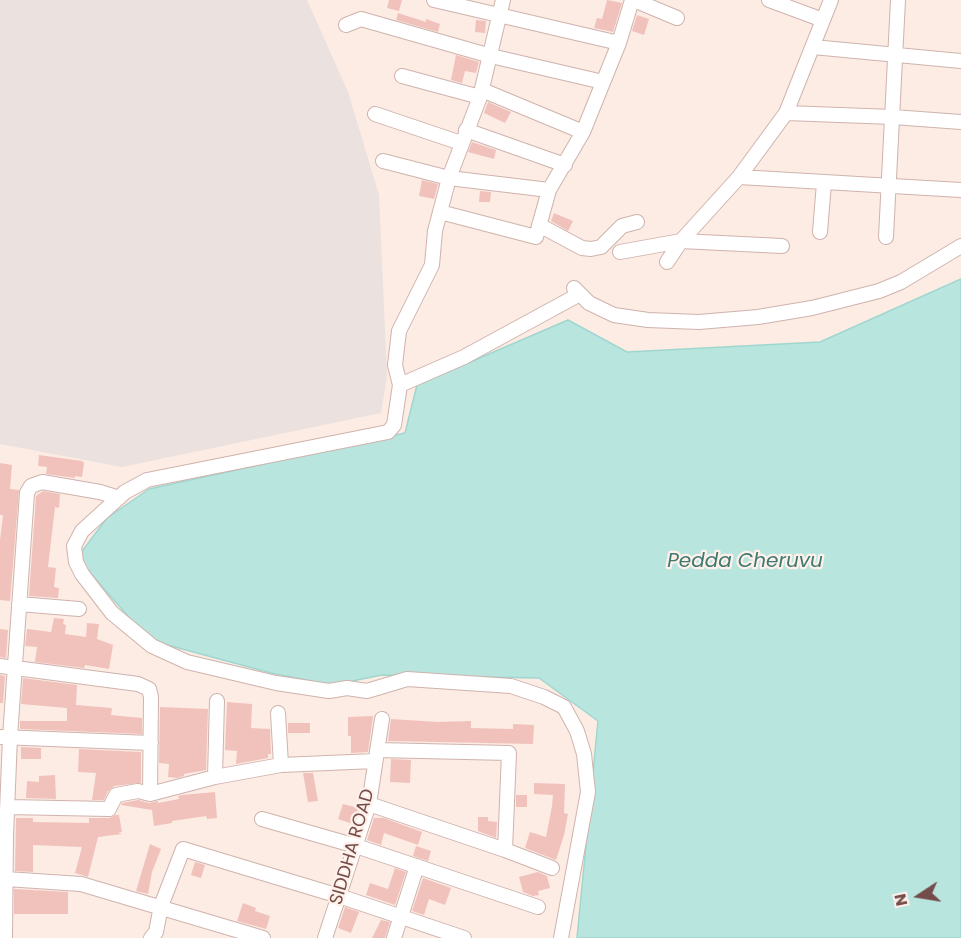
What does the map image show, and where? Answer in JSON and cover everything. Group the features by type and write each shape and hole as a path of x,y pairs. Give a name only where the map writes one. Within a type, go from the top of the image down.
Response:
{"street":[{"path":"435,0 619,43"},
{"path":"503,0 481,94 449,178 435,231 432,265 399,331 395,365 400,385 394,425 388,432 147,480 119,498 82,531 74,546 75,562 92,589 112,613 152,646 187,662 329,691 347,688 367,691 407,680 511,686 544,697 564,707 577,731 585,754 588,792 561,938"},
{"path":"441,212 536,237 549,190 583,132 619,43 633,0 677,18"},
{"path":"769,0 823,20"},
{"path":"667,262 681,241 739,177 786,112 831,0"},
{"path":"886,237 898,0"},
{"path":"346,25 361,20 491,56 603,82"},
{"path":"813,48 961,61"},
{"path":"402,76 481,94 583,132"},
{"path":"786,112 961,122"},
{"path":"375,114 464,136 565,165"},
{"path":"383,161 449,178 549,190"},
{"path":"739,177 961,190"},
{"path":"820,232 824,183"},
{"path":"539,225 582,248 591,249 601,247 622,226 637,222"},
{"path":"620,252 681,241 782,246"},
{"path":"400,385 464,357 576,290 589,303 614,315 648,320 699,322 758,317 812,308 879,291 901,282 961,246"},
{"path":"5,938 6,879 3,836 8,807 5,737 14,667 27,493 31,486 42,482 100,492 119,498"},
{"path":"19,604 79,609"},
{"path":"0,666 138,684 149,689 152,697 150,794"},
{"path":"215,777 217,701"},
{"path":"278,714 281,765"},
{"name":"SIDDHA ROAD","path":"325,938 369,804 382,719"},
{"path":"5,737 151,743"},
{"path":"8,807 109,809 116,795 138,791 150,794 215,777 281,765 376,755 509,753 505,850"},
{"path":"369,804 552,868"},
{"path":"262,819 356,846 538,907"},
{"path":"151,938 156,932 161,906 183,849 339,896 464,938"},
{"path":"394,938 417,866"},
{"path":"6,879 81,884 263,938"}],"shaded area":[{"path":"0,0 307,0 348,92 379,195 387,376 381,413 122,467 0,444"}],"water":[{"name":"Pedda Cheruvu","path":"961,279 961,938 577,938 598,721 539,678 382,675 332,685 271,673 149,640 77,558 107,518 149,489 405,433 417,385 568,320 627,352 820,342"}],"building":[{"path":"389,0 402,0 399,11 387,8"},
{"path":"607,0 622,3 613,32 594,28 597,18 602,19"},
{"path":"398,13 440,24 438,32 396,20"},
{"path":"637,15 649,19 644,35 632,31"},
{"path":"476,20 486,21 485,33 475,32"},
{"path":"456,55 479,62 476,73 465,71 462,83 451,80"},
{"path":"488,102 511,112 505,123 484,113"},
{"path":"472,142 496,150 494,159 468,152"},
{"path":"422,180 438,184 434,199 419,196"},
{"path":"480,191 491,192 490,202 479,202"},
{"path":"554,213 573,221 568,231 551,221"},
{"path":"39,455 82,461 84,463 82,477 46,474 47,467 38,466"},
{"path":"0,463 12,465 10,489 19,490 10,601 0,600 0,540 3,515 0,515"},
{"path":"43,491 60,494 59,508 55,507 48,567 56,568 54,587 59,588 58,598 29,596 36,496"},
{"path":"54,618 64,619 65,634 86,637 87,623 99,624 97,639 113,645 109,669 35,662 37,647 25,646 27,629 51,632"},
{"path":"0,629 8,630 6,658 0,657"},
{"path":"0,675 5,676 3,703 0,703"},
{"path":"23,678 77,685 76,705 112,708 111,715 142,718 142,734 20,729 20,721 67,721 67,708 21,704"},
{"path":"227,702 252,704 251,728 270,729 271,754 268,754 268,758 236,764 237,751 225,750"},
{"path":"160,707 208,709 206,770 184,774 177,778 168,777 169,764 159,763"},
{"path":"373,716 368,752 351,753 348,717"},
{"path":"391,719 438,722 471,721 471,728 513,729 513,724 534,725 533,744 388,741"},
{"path":"288,723 310,723 310,733 288,733"},
{"path":"21,747 41,748 41,759 21,759"},
{"path":"79,749 141,752 141,783 114,786 108,791 104,800 92,800 96,773 78,772"},
{"path":"391,759 411,760 410,783 390,782"},
{"path":"303,773 313,773 318,801 308,802"},
{"path":"55,775 56,799 26,798 27,781 39,782 39,776"},
{"path":"534,783 565,784 564,813 568,814 556,860 525,848 530,832 546,837 552,806 553,795 534,794"},
{"path":"215,792 217,818 207,819 206,816 154,826 152,810 121,805 138,800 149,803 158,801 158,803 179,799 178,796 182,795"},
{"path":"516,795 527,795 527,807 516,807"},
{"path":"343,804 358,808 353,824 338,819"},
{"path":"119,815 122,832 118,832 122,834 98,837 88,877 75,873 82,847 33,845 33,872 15,871 16,818 33,818 33,822 89,823 89,818 109,818"},
{"path":"478,817 488,817 488,821 497,822 496,838 478,831"},
{"path":"374,818 384,818 422,832 418,845 384,833 381,845 367,840"},
{"path":"150,844 161,849 152,872 148,894 136,891"},
{"path":"416,846 431,851 428,861 413,856"},
{"path":"195,862 205,865 201,878 191,875"},
{"path":"395,868 406,872 395,905 366,895 370,883 388,889"},
{"path":"538,872 547,876 550,888 538,891 539,895 533,896 523,892 519,877"},
{"path":"423,878 451,888 445,905 429,899 424,915 412,911"},
{"path":"14,889 68,892 68,914 14,914"},
{"path":"243,903 256,908 255,911 270,916 266,929 237,921"},
{"path":"345,907 359,912 351,933 338,928"},
{"path":"381,920 390,922 385,938 372,938"}]}
